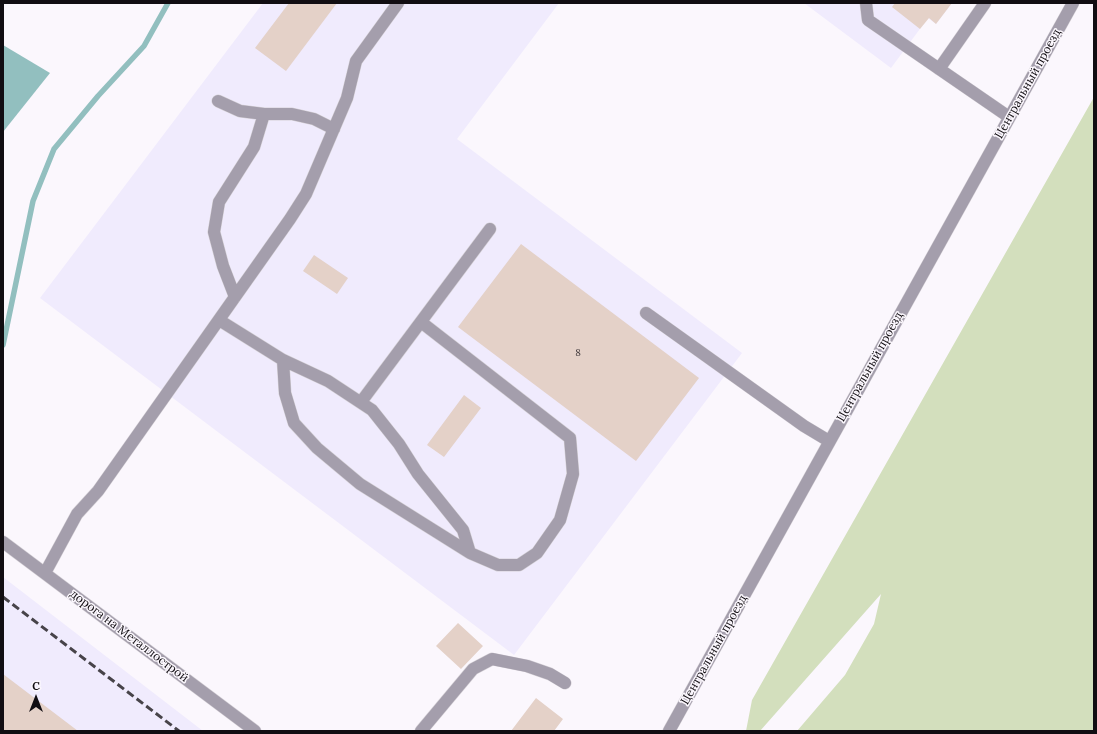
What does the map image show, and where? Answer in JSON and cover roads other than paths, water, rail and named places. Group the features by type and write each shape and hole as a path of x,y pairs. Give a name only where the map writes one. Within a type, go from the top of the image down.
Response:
{"street":[{"path":"45,573 77,514 98,491 290,219 306,194 347,98 356,61 398,3"},
{"path":"866,3 868,20 1009,117"},
{"path":"939,69 986,3"},
{"name":"Центральный проезд","path":"669,731 1073,3"},
{"path":"218,101 240,111 264,114 292,114 314,120 334,129"},
{"path":"235,297 223,266 214,232 219,202 254,147 264,114"},
{"path":"361,402 490,229"},
{"path":"646,313 804,426 829,441"},
{"path":"219,320 283,360 328,380 372,410 394,438 418,474 463,530 470,553"},
{"path":"283,360 285,393 294,423 318,448 360,484 470,553 498,565 519,564 537,553 560,520 573,474 570,438 421,322"},
{"name":"дорога на Металлострой","path":"3,542 255,731"},
{"path":"421,731 473,669 492,659 527,666 550,674 565,683"}],"water":[{"path":"3,45 50,73 3,132"}],"waterway":[{"path":"3,345 33,201 54,149 98,96 144,46 168,3"}],"railway":[{"path":"3,597 179,731"}]}
